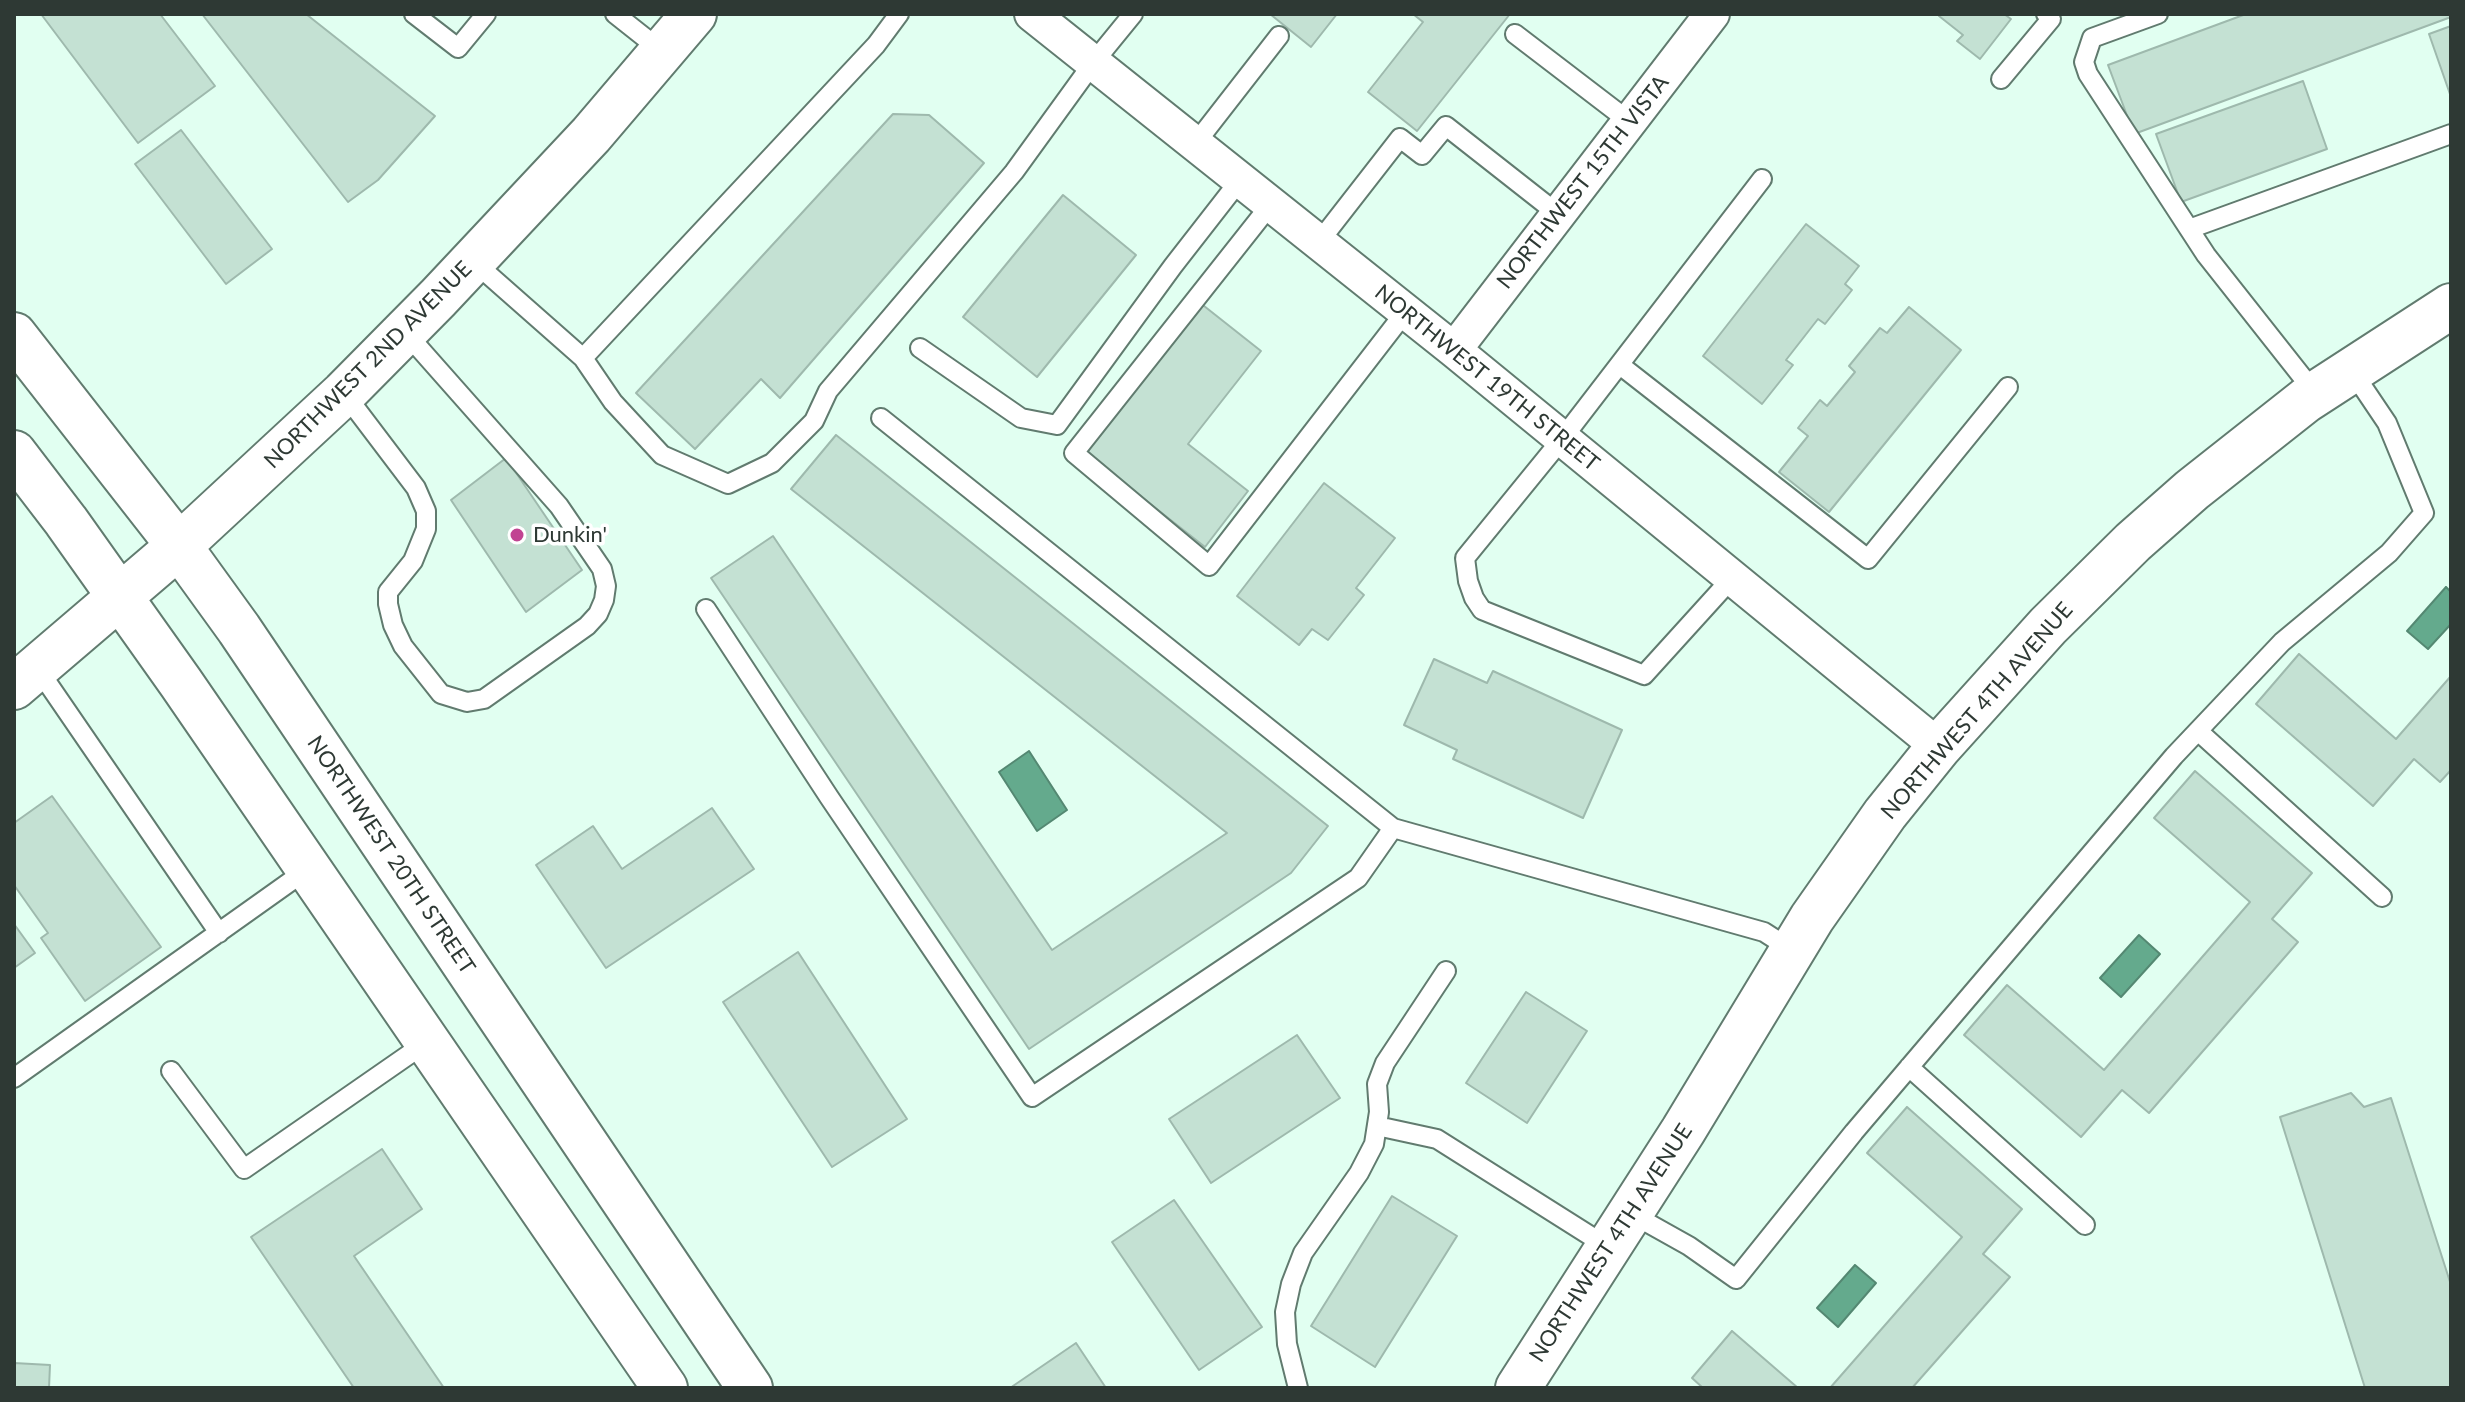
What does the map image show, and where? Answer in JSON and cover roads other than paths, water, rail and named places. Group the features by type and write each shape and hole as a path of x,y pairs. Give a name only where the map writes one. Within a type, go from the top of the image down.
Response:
{"street":[{"name":"NORTHWEST 2ND AVENUE","path":"26,678 121,598 344,393 591,135 694,14"},
{"name":"NORTHWEST 19TH STREET","path":"1032,14 1406,311 1939,747"},
{"name":"NORTHWEST 15TH VISTA","path":"1454,350 1712,14"},
{"name":"NORTHWEST 4TH AVENUE","path":"1518,1388 1792,950 1885,814 1939,747 2048,626 2133,542 2192,490 2315,393 2451,306"},
{"name":"NORTHWEST 20TH STREET","path":"14,335 179,546 281,691 750,1388"},
{"path":"14,453 121,598 654,1372 702,1318"}],"lane":[{"path":"414,14 458,48 486,14"},
{"path":"615,14 663,52"},
{"path":"583,358 876,45 899,14"},
{"path":"472,260 583,358 613,402 662,455 728,484 772,463 814,421 828,391 1014,172 1093,63 1133,14"},
{"path":"2001,79 2051,19 2046,14"},
{"path":"2158,14 2092,38 2084,62 2088,74 2206,255 2315,393"},
{"path":"1515,34 1630,122"},
{"path":"1195,144 1279,36"},
{"path":"1319,242 1400,138 1422,155 1446,126 1558,214"},
{"path":"2189,229 2451,134"},
{"path":"1732,578 1644,675 1482,610 1468,581 1465,558 1620,365 1762,179"},
{"path":"920,348 1021,418 1057,425 1240,180"},
{"path":"1271,204 1074,453 1209,566 1406,311"},
{"path":"344,393 416,488 426,511 426,529 413,561 388,592 388,604 403,646 441,694 467,702 484,699 587,626 598,614 604,600 606,586 602,569 559,506 404,332"},
{"path":"1620,365 1868,559 2008,387"},
{"path":"1377,1126 1437,1139 1619,1230 1689,1246 1736,1279 1909,1067 2174,756 2282,642 2389,553 2424,513 2387,423 2350,369"},
{"path":"881,418 1393,828 1764,932 1792,950"},
{"path":"706,609 1032,1097 1358,878 1393,828"},
{"path":"26,678 219,933"},
{"path":"2198,731 2382,897"},
{"path":"14,1078 308,869"},
{"path":"1298,1388 1287,1344 1285,1312 1291,1284 1303,1253 1359,1173 1374,1144 1377,1084 1385,1063 1446,971"},
{"path":"171,1071 244,1169 427,1042"},
{"path":"1909,1067 2085,1225"}],"place":[{"name":"Dunkin'","path":"517,535"}]}
